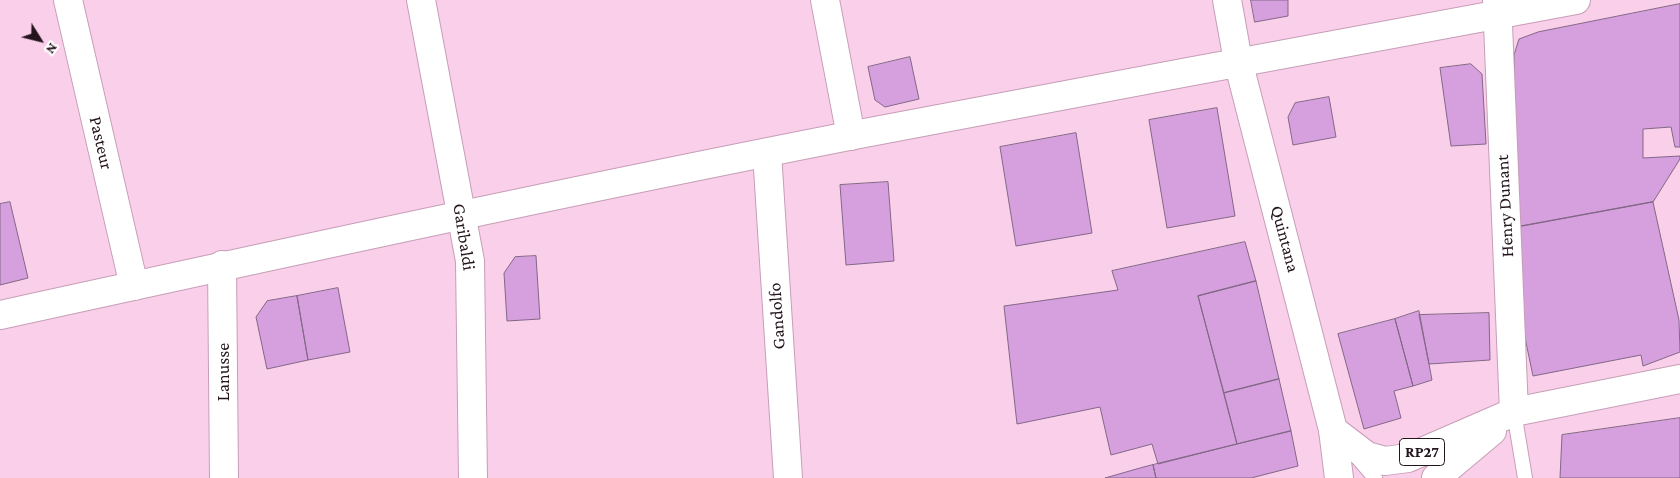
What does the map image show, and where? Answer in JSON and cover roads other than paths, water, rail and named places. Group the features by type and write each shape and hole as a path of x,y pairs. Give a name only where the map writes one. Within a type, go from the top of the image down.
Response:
{"main road":[{"name":"Pasteur","path":"68,0 134,286"},
{"name":"Garibaldi","path":"421,0 470,261 473,478"},
{"path":"825,0 852,136"},
{"name":"Quintana","path":"1227,0 1238,62 1333,430 1337,474"},
{"path":"0,315 222,265 852,136 1238,62 1496,8 1576,0"},
{"name":"Henry Dunant","path":"1496,8 1514,412"},
{"name":"Gandolfo","path":"767,153 788,478"},
{"name":"Lanusse","path":"222,265 224,478"},
{"name":"RP27","path":"1333,430 1367,456 1385,461 1408,458 1514,412 1680,379"},
{"name":"RP27","path":"1436,478 1514,412"}],"lane":[{"path":"1514,412 1525,478"},
{"path":"1333,430 1375,478"}]}
